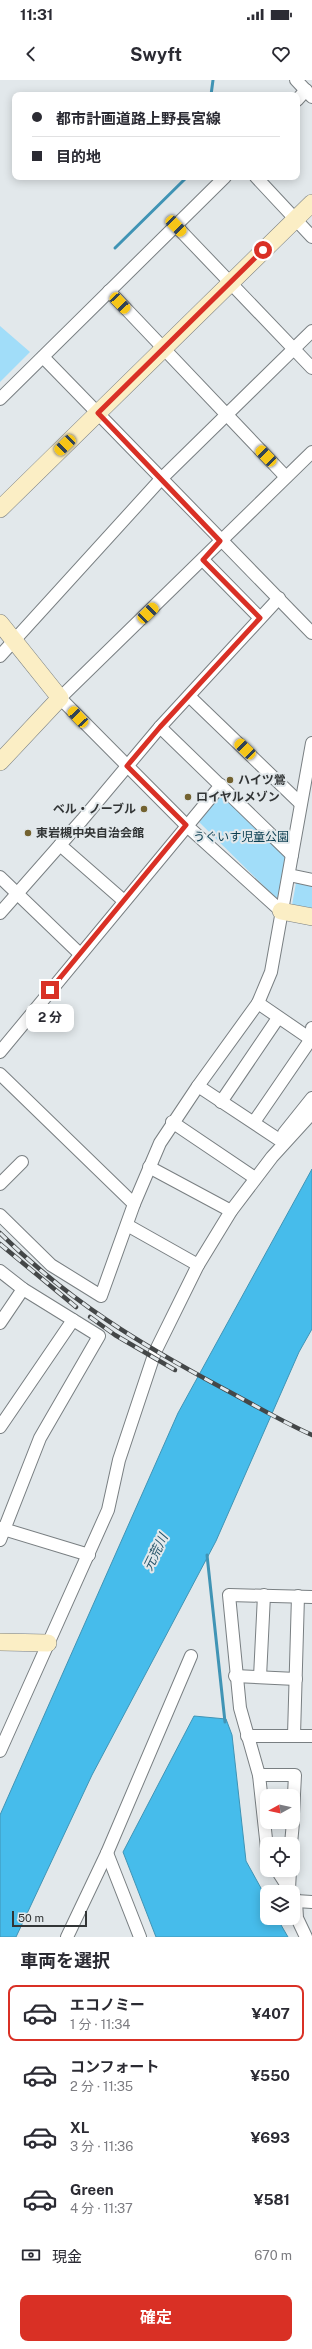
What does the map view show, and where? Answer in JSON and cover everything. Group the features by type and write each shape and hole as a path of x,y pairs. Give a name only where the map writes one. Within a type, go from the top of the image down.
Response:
{"street":[{"path":"296,80 309,94 300,98"},
{"path":"0,399 222,180"},
{"path":"259,180 312,237"},
{"path":"0,509 312,203"},
{"path":"176,226 312,368"},
{"path":"109,291 286,477"},
{"path":"0,656 161,479 312,331"},
{"path":"43,356 220,541 279,598 312,634"},
{"path":"0,762 60,698 312,452"},
{"path":"203,560 260,618"},
{"path":"0,913 160,727 279,598"},
{"path":"0,623 60,698 186,825 281,911 312,917"},
{"path":"189,696 300,802"},
{"path":"160,727 292,855"},
{"path":"0,1215 51,1265 101,1296 149,1167 172,1122 258,1003 272,972 300,802 312,743"},
{"path":"0,1052 186,825 221,785"},
{"path":"60,845 124,901"},
{"path":"289,875 312,880"},
{"path":"0,877 80,954"},
{"path":"254,1122 312,1036 278,1018 258,1003"},
{"path":"221,1102 278,1018"},
{"path":"0,1074 134,1204"},
{"path":"198,1086 278,1139"},
{"path":"272,1157 278,1139 312,1098"},
{"path":"0,1750 108,1510 119,1460 153,1358 198,1266 232,1211 256,1178 272,1157 312,1113"},
{"path":"172,1122 256,1178"},
{"path":"0,1184 22,1162"},
{"path":"149,1167 232,1211"},
{"path":"127,1225 198,1266"},
{"path":"0,1271 23,1289 99,1336 40,1438 1,1532 89,1555"},
{"path":"0,1323 23,1289"},
{"path":"0,1427 73,1320"},
{"path":"266,1837 258,1775 240,1708 235,1676 229,1595 312,1597"},
{"path":"260,1677 264,1595"},
{"path":"294,1736 298,1596"},
{"path":"0,1642 48,1643"},
{"path":"67,1937 107,1853 192,1656"},
{"path":"235,1676 296,1678"},
{"path":"247,1736 312,1736"},
{"path":"258,1775 295,1775 294,1789"},
{"path":"107,1853 138,1936"},
{"path":"300,1897 312,1902"},
{"path":"300,1924 306,1937"}],"green space":[{"path":"0,326 30,352 0,382"},
{"name":"うぐいす児童公園","path":"222,793 286,856 278,897 276,898 196,819"},
{"path":"296,883 312,885 312,908 292,905"}],"water":[{"name":"元荒川","path":"312,1169 312,1329 299,1352 216,1541 92,1775 16,1937 0,1937 0,1815 178,1413"},
{"path":"194,1716 226,1719 232,1735 246,1861 260,1886 260,1925 281,1925 288,1937 156,1937 123,1852"}],"waterway":[{"path":"211,92 213,80"},
{"path":"115,248 184,180"},
{"path":"207,1555 225,1722"}],"railway":[{"path":"0,1233 26,1258 53,1280 107,1320 194,1373 312,1435"},
{"path":"0,1244 76,1307"},
{"path":"90,1317 115,1335 175,1370"}],"place":[{"name":"ハイツ鶯","path":"230,780"},
{"name":"ロイヤルメゾン","path":"188,797"},
{"name":"ベル・ノーブル","path":"144,809"},
{"name":"東岩槻中央自治会館","path":"28,833"}],"route":[{"path":"50,990 186,825 127,766 160,727 260,618 203,560 220,541 98,413 263,250"}]}
